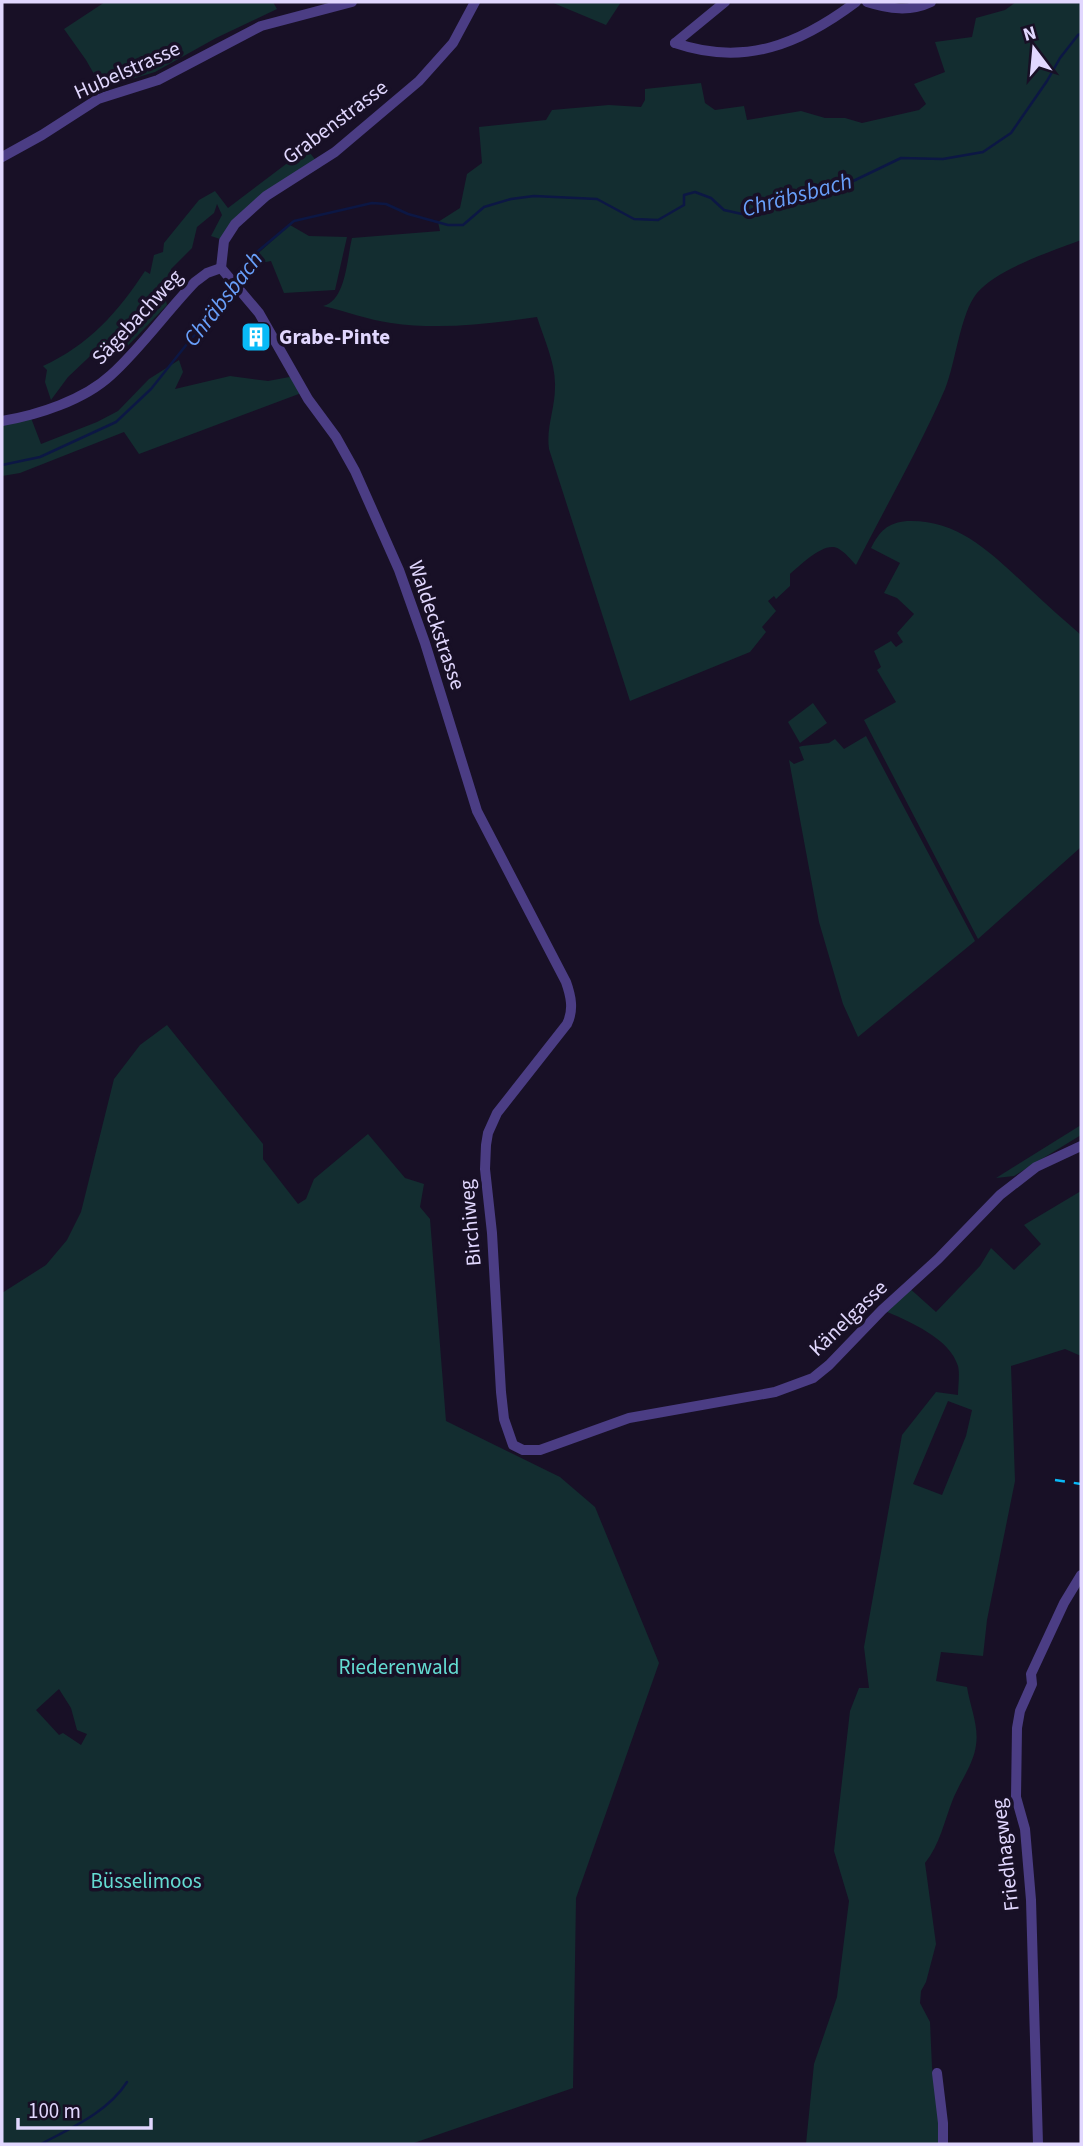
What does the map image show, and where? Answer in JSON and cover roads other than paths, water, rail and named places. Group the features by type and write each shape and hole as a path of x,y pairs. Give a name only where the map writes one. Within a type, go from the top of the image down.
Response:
{"street":[{"name":"Hubelstrasse","path":"2,157 98,99 158,80 261,26 352,2"},
{"name":"Grabenstrasse","path":"221,268 224,241 235,224 266,196 335,152 419,81 453,43 475,2"},
{"path":"725,2 675,43 691,49 717,53 762,50 799,39 856,2"},
{"path":"867,2 900,9 919,7 931,2"},
{"name":"Waldeckstrasse","path":"221,268 259,313 308,399 336,437 383,533 425,643 477,811 566,982 571,1002 570,1018"},
{"name":"Sägebachweg","path":"2,421 48,410 99,384 120,366 195,282 207,273 221,268"},
{"name":"Birchiweg","path":"517,1448 508,1433 500,1392 492,1233 485,1169 486,1145 497,1113 556,1041 570,1018"},
{"name":"Känelgasse","path":"517,1448 540,1450 629,1418 660,1410 775,1392 813,1378 938,1259 1000,1195 1036,1167 1081,1146"},
{"name":"Friedhagweg","path":"1038,2144 1031,1900 1025,1829 1016,1797 1017,1728 1020,1711 1031,1684 1031,1674 1064,1603 1081,1576"},
{"path":"937,2073 943,2144"}],"waterway":[{"name":"Chräbsbach","path":"236,279 251,257 294,221 372,203 386,204 408,214 448,225 463,225 484,207 534,196 597,199 634,219 658,220 684,205 684,195 695,192 711,198 724,210 742,214 762,205 809,197 847,184 901,158 943,159 983,152 1011,133 1060,58 1081,34"},
{"name":"Chräbsbach","path":"2,465 40,457 116,422 151,389 227,299 233,288"},
{"path":"41,2144 99,2111 127,2082"}],"railway":[{"path":"1055,1480 1081,1484"}],"place":[{"name":"Grabe-Pinte","path":"256,337"}],"park label":[{"name":"Riederenwald","path":"399,1667"},
{"name":"Büsselimoos","path":"146,1881"}]}
